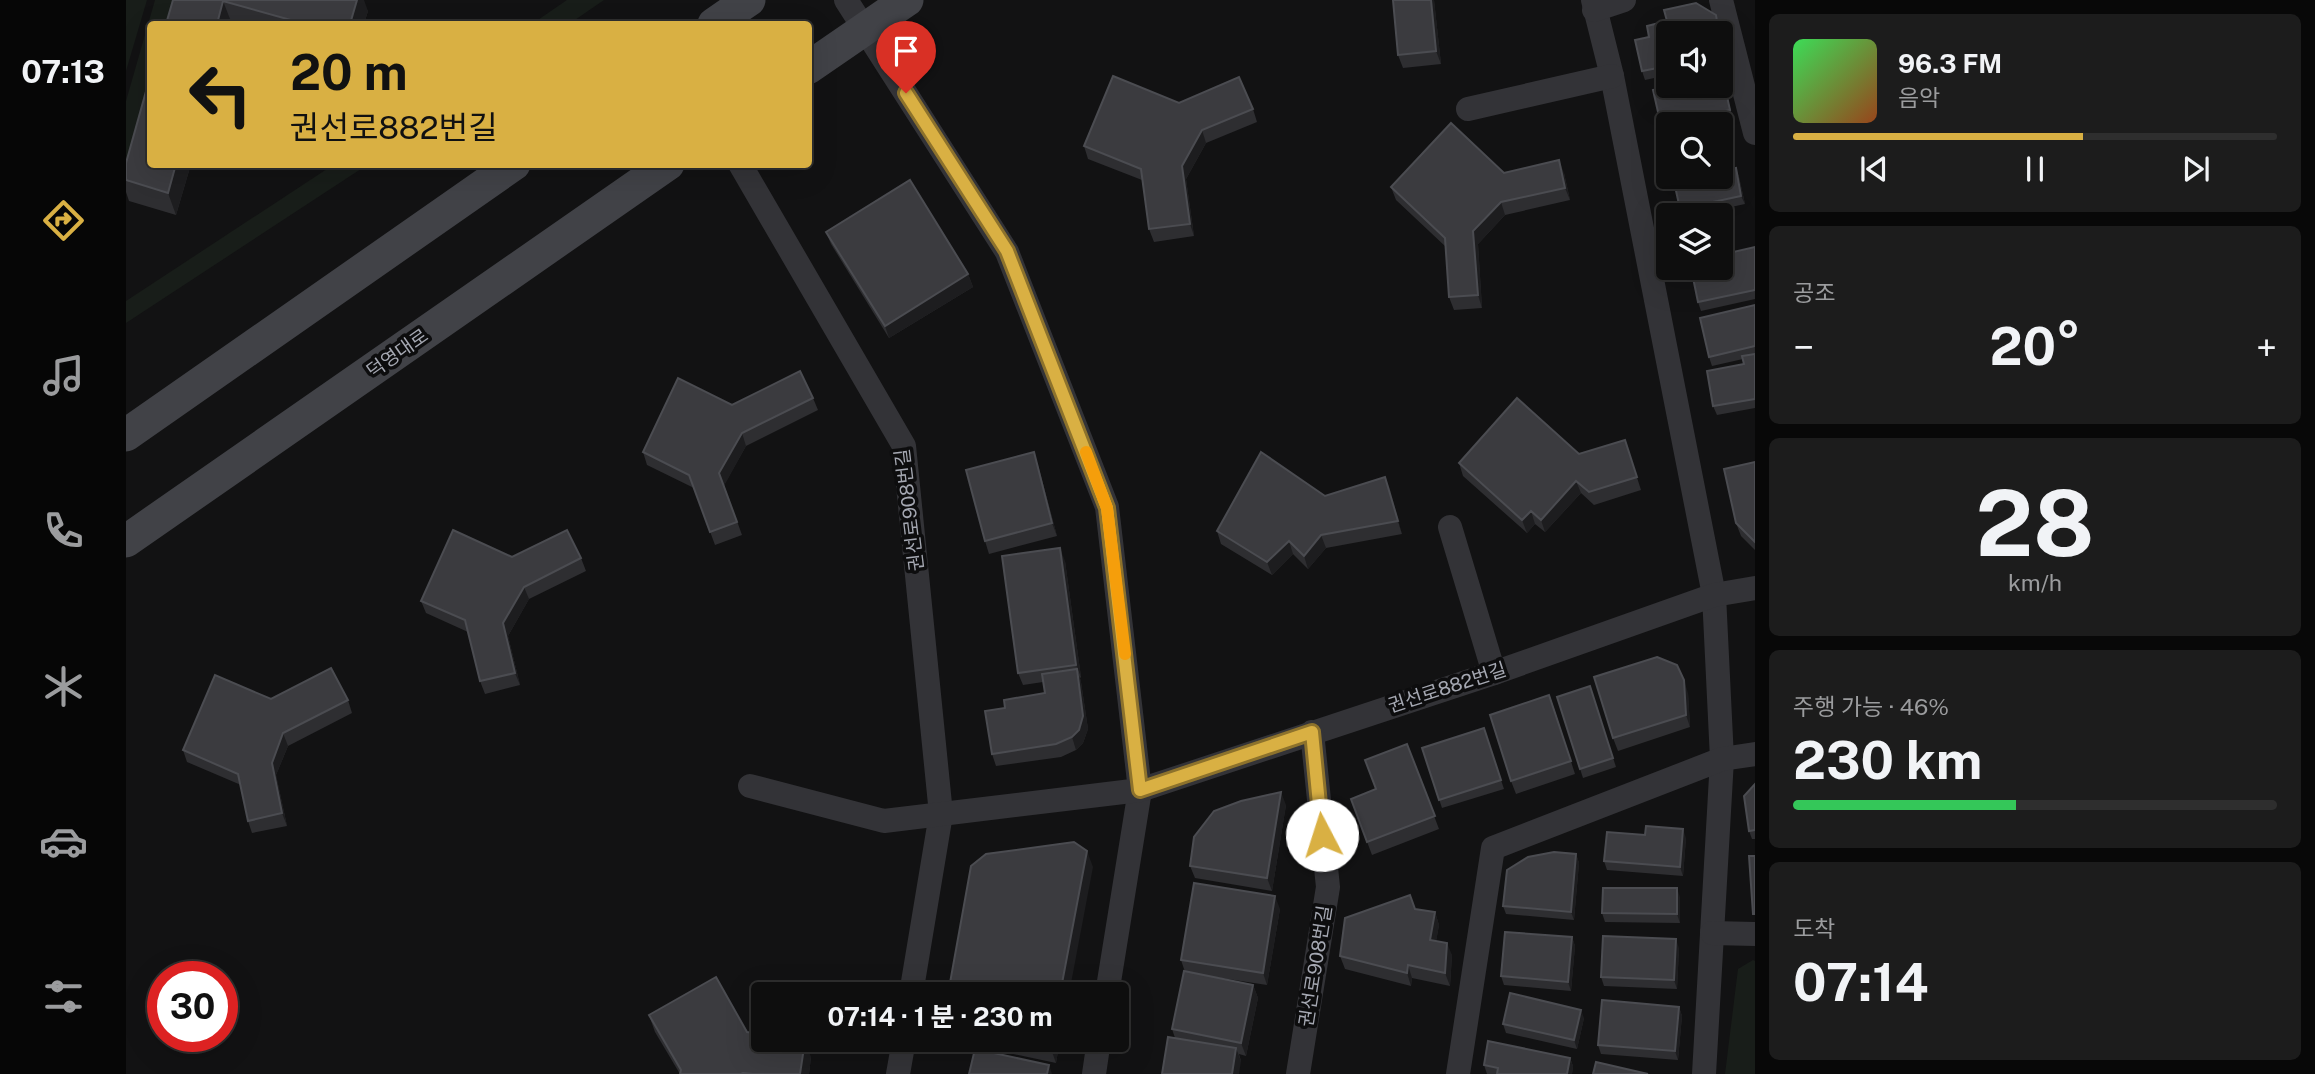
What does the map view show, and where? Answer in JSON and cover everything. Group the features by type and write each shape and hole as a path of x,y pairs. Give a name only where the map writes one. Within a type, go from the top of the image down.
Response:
{"main road":[{"path":"718,21 750,0"},
{"path":"812,65 906,0"},
{"path":"126,435 508,168"},
{"name":"덕영대로","path":"126,541 662,168"}],"street":[{"path":"846,0 1007,251 1107,508 1140,790 1109,982"},
{"path":"1624,0 1593,5 1612,76 1714,595 1722,759 1703,1074"},
{"path":"1721,0 1755,133"},
{"path":"1468,109 1612,76"},
{"name":"권선로908번길","path":"742,168 904,446 941,814 913,982"},
{"path":"1450,527 1494,673"},
{"name":"권선로882번길","path":"1140,790 1494,673 1714,595 1755,588"},
{"name":"권선로908번길","path":"1298,1074 1328,887 1312,732"},
{"path":"1458,1074 1493,848 1722,759 1755,754"},
{"path":"750,786 884,821 1140,790"},
{"path":"1712,933 1755,934"},
{"path":"898,1074 902,1052"},
{"path":"1094,1074 1098,1052"}],"shaded area":[{"path":"126,0 147,0 126,71"},
{"path":"155,0 179,0 173,21 149,21"},
{"path":"567,0 604,0 573,21 536,21"},
{"path":"147,28 147,109 126,184 126,101"},
{"path":"328,168 362,168 126,323 126,301"},
{"path":"1753,960 1755,1074 1725,1074 1738,969"}],"building":[{"path":"173,0 357,0 351,21 294,21 223,1 218,21 167,21"},
{"path":"1393,0 1431,0 1436,51 1398,55"},
{"path":"1696,3 1716,15 1717,21 1667,21 1664,10"},
{"path":"1656,24 1656,68 1642,71 1635,40 1649,37 1647,26"},
{"path":"1113,76 1179,103 1239,77 1253,109 1202,130 1182,166 1190,224 1149,229 1141,169 1084,146"},
{"path":"147,88 147,168 175,168 168,193 126,180 126,163"},
{"path":"1656,89 1656,98 1727,98 1730,110 1658,112 1653,90"},
{"path":"1451,123 1504,173 1559,160 1565,188 1501,202 1473,231 1478,295 1449,297 1445,238 1391,187"},
{"path":"1733,168 1736,168 1741,196 1708,203 1679,203 1676,189 1733,189"},
{"path":"910,180 968,274 885,326 826,232"},
{"path":"1755,247 1755,290 1698,302 1693,280 1733,280 1733,252"},
{"path":"1755,305 1755,346 1709,357 1700,318"},
{"path":"1755,354 1755,399 1713,406 1707,371 1744,364 1742,356"},
{"path":"800,371 813,398 742,433 719,473 737,522 710,532 689,475 643,452 678,378 732,405"},
{"path":"1517,398 1579,454 1625,440 1637,477 1589,492 1576,481 1541,520 1531,511 1522,520 1459,463"},
{"path":"1034,452 1052,523 985,541 966,470"},
{"path":"1261,452 1325,496 1385,477 1398,521 1321,535 1304,556 1289,541 1267,562 1217,531"},
{"path":"1755,462 1755,542 1736,523 1724,469"},
{"path":"453,530 512,557 567,530 581,558 524,587 503,623 515,673 480,681 465,620 421,601"},
{"path":"1060,548 1076,665 1018,673 1002,556"},
{"path":"1657,657 1677,665 1684,680 1686,715 1613,738 1594,677"},
{"path":"331,668 348,700 283,733 272,763 282,813 248,821 238,774 183,750 215,675 271,699"},
{"path":"1077,669 1083,716 1079,730 1072,737 1056,744 992,754 985,711 1005,708 1004,700 1045,693 1042,674"},
{"path":"1590,686 1613,758 1580,769 1557,697"},
{"path":"1549,695 1571,761 1511,781 1490,715"},
{"path":"1484,728 1501,780 1439,800 1422,748"},
{"path":"1407,744 1435,816 1367,842 1351,799 1376,789 1365,760"},
{"path":"1755,784 1755,830 1749,831 1744,796"},
{"path":"1281,792 1267,878 1190,866 1194,837 1214,811 1241,801"},
{"path":"1646,826 1683,829 1680,867 1604,861 1607,832 1645,835"},
{"path":"1074,842 1087,851 1062,982 950,982 971,866 986,854"},
{"path":"1554,852 1576,854 1571,912 1503,906 1507,870 1528,857"},
{"path":"1749,856 1755,856 1755,914 1753,914"},
{"path":"1194,883 1275,896 1263,973 1181,960"},
{"path":"1603,888 1677,888 1677,914 1602,913"},
{"path":"1410,895 1415,909 1435,912 1430,940 1447,943 1445,973 1408,965 1407,973 1340,956 1345,918"},
{"path":"1505,932 1572,937 1568,982 1501,976"},
{"path":"1603,936 1676,939 1674,980 1601,977"},
{"path":"1184,971 1253,985 1241,1043 1172,1029"},
{"path":"716,977 747,1032 751,1032 751,1052 803,1052 800,1074 680,1074 681,1070 649,1015"},
{"path":"1510,993 1581,1010 1574,1040 1503,1024"},
{"path":"1602,1000 1679,1007 1675,1051 1598,1045"},
{"path":"1168,1037 1236,1048 1232,1074 1162,1074"},
{"path":"1488,1041 1570,1058 1567,1074 1497,1074 1498,1068 1484,1065"},
{"path":"974,1052 989,1052 1049,1065 1047,1074 969,1074"},
{"path":"1596,1062 1648,1074 1593,1074"}],"slow traffic":[{"path":"1086,452 1107,508 1125,654"}],"route":[{"path":"906,93 1007,251 1107,508 1140,790 1312,732 1322,835"}]}
